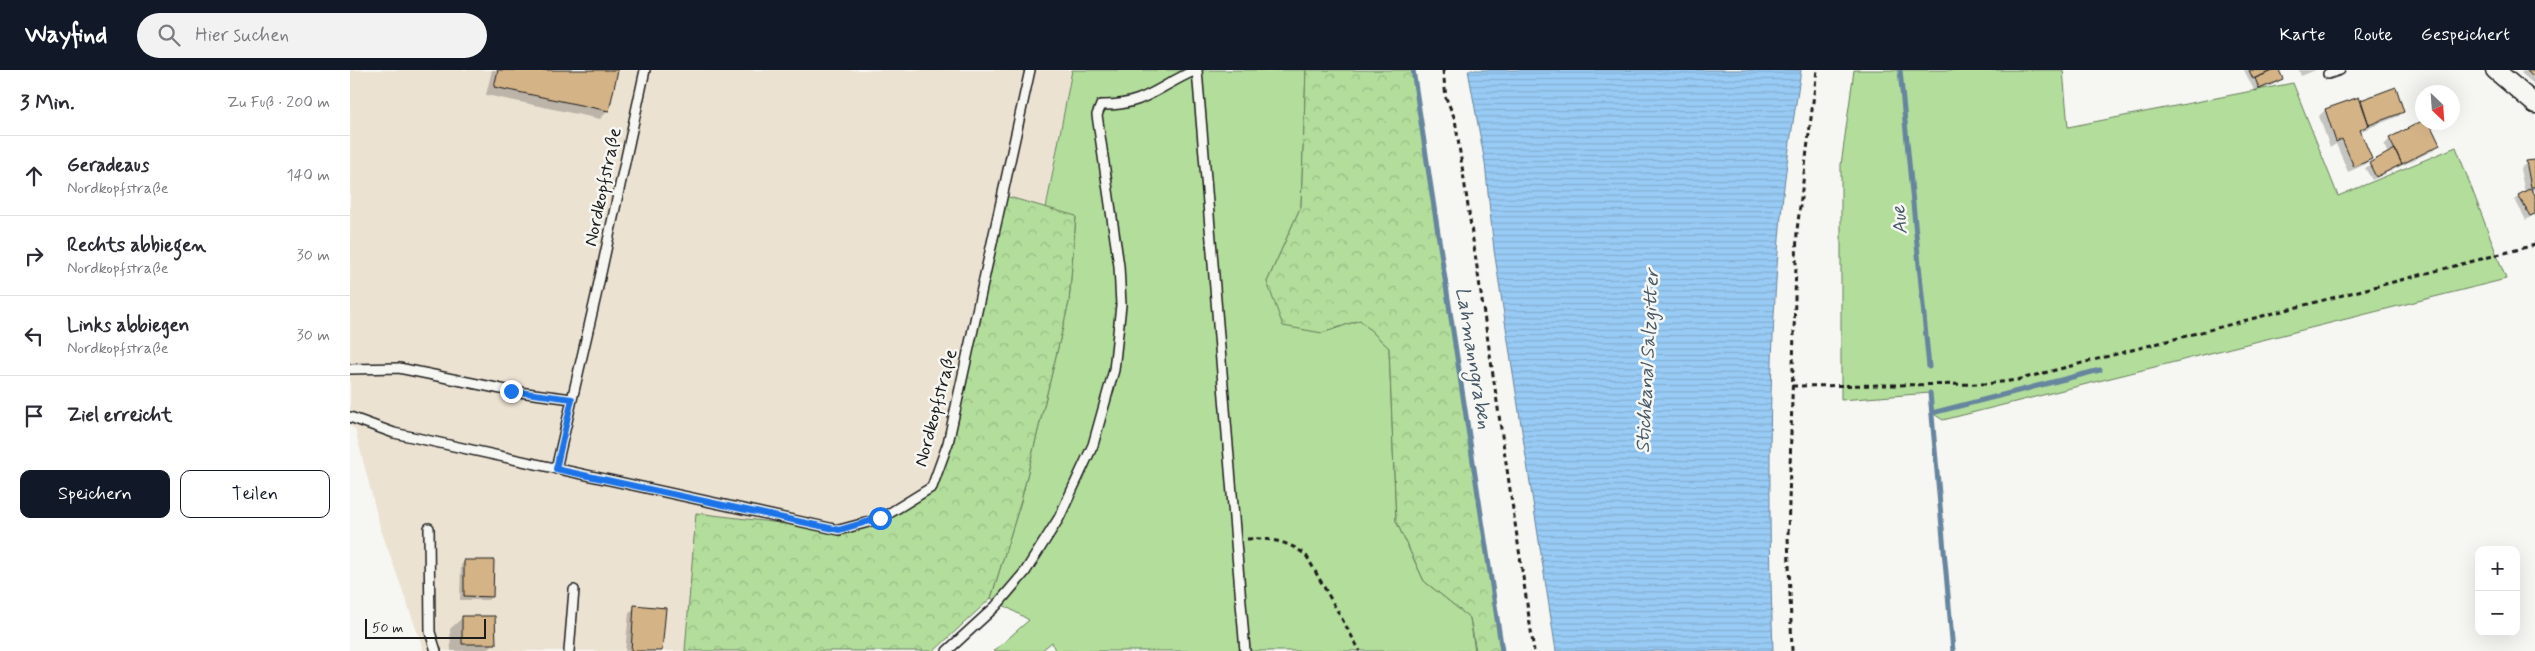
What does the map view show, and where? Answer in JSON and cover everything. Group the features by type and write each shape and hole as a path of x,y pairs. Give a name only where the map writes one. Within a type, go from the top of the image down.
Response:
{"street":[{"path":"2495,70 2535,104"}],"lane":[{"name":"Nordkopfstraße","path":"556,469 645,70"},
{"name":"Nordkopfstraße","path":"350,417 394,433 839,530 880,518 932,487 948,443 1030,70"},
{"path":"947,651 996,606 1025,572 1059,518 1093,445 1114,370 1121,305 1119,266 1097,115 1101,105 1120,106 1139,101 1179,77 1196,70 1245,651"},
{"path":"2328,74 2340,70"},
{"path":"350,369 399,368 511,391 572,399"},
{"path":"429,528 430,632 436,651"},
{"path":"569,651 574,590"}],"path":[{"path":"1443,70 1446,98 1455,119 1534,651"},
{"path":"1792,651 1788,536 1797,230 1817,70"},
{"path":"1792,386 1986,384 2017,380 2535,245"},
{"path":"1237,539 1268,538 1292,544 1306,555 1360,651"}],"shaded area":[{"path":"350,70 1072,70 985,514 930,551 696,513 685,651 424,651 380,527 355,429 350,426"}],"green space":[{"path":"1072,70 1306,70 1301,206 1267,282 1322,333 1360,320 1389,348 1396,521 1424,581 1470,618 1475,651 1055,651 1052,642 1041,651 994,651 1029,620 991,598 1021,501 1069,302 1076,217 1046,208"},
{"path":"1306,70 1413,70 1502,651 1476,651 1470,618 1424,581 1396,521 1389,348 1360,320 1322,333 1283,326 1267,282 1301,206"},
{"path":"1854,70 2063,70 2068,127 2293,83 2338,196 2456,147 2506,279 1943,420 1932,413 1930,393 1841,400 1841,165"},
{"path":"1002,195 1076,216 1069,302 1021,501 991,598 934,651 685,651 696,513 839,530 880,519 931,487 948,443"}],"water":[{"name":"Stichkanal Salzgitter","path":"1468,70 1801,70 1783,198 1771,379 1770,542 1773,651 1556,651 1494,250 1485,163"}],"building":[{"path":"498,70 618,70 609,111 494,87"},
{"path":"2249,70 2275,70 2253,79"},
{"path":"2279,70 2283,79 2259,89 2255,78"},
{"path":"2527,70 2535,70 2535,78"},
{"path":"2396,87 2404,112 2369,125 2361,100"},
{"path":"2359,97 2369,125 2360,130 2372,159 2354,167 2342,139 2336,142 2325,109"},
{"path":"2415,125 2415,130 2433,130 2440,145 2402,164 2389,138"},
{"path":"2395,149 2402,164 2376,177 2369,163"},
{"path":"2535,160 2535,187 2531,187 2526,161"},
{"path":"2531,188 2535,195 2535,214 2530,216 2518,195"},
{"path":"464,560 494,560 493,597 464,596"},
{"path":"634,605 666,608 662,651 631,651"},
{"path":"462,616 495,616 496,644 462,644"}],"waterway":[{"name":"Lahmanngraben","path":"1413,70 1502,651"},
{"name":"Aue","path":"1900,70 1929,367"},
{"path":"1932,413 2100,370"},
{"name":"Aue","path":"1930,393 1953,651"}],"route":[{"path":"511,391 572,399 556,469 839,530 880,518"}]}
